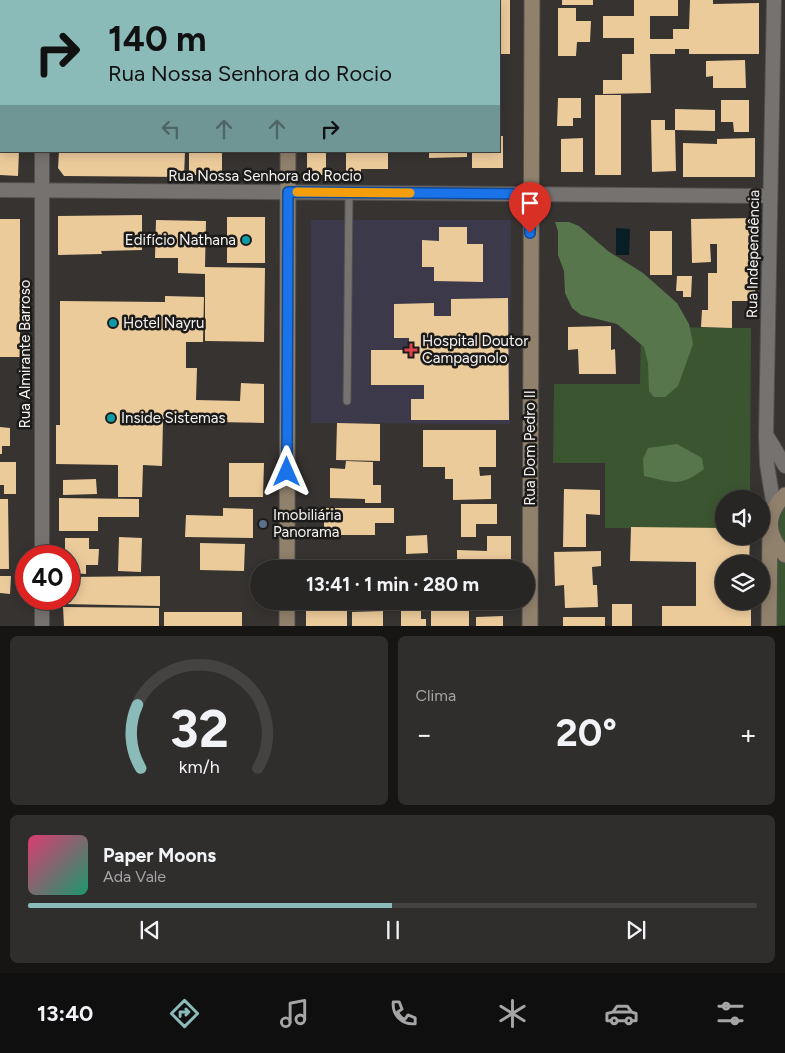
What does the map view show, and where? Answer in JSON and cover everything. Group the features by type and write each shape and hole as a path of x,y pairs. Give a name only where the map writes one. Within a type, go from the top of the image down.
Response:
{"street":[{"name":"Rua Dom Pedro II","path":"530,626 532,0"},
{"name":"Rua Independência","path":"774,0 766,436 767,464 774,508"},
{"name":"Rua Almirante Barroso","path":"42,152 42,545"},
{"path":"287,560 288,152"},
{"name":"Rua Nossa Senhora do Rocio","path":"0,190 770,196"},
{"path":"766,436 785,466"},
{"path":"785,495 774,508 770,528 774,541 785,555"},
{"path":"769,626 770,545"},
{"path":"42,610 42,626"},
{"path":"287,610 287,626"}],"lane":[{"path":"347,401 350,193"}],"shaded area":[{"name":"Hospital Doutor Campagnolo","path":"311,220 511,220 510,424 311,423"}],"green space":[{"path":"555,222 569,222 579,226 608,251 643,273 677,303 689,324 693,344 678,386 665,397 654,397 649,391 648,363 644,347 617,324 581,315 572,308 565,293 564,271 558,255 558,231"},
{"path":"641,327 751,328 750,490 715,490 715,529 605,528 605,463 553,463 554,384 640,384"},
{"path":"677,444 702,458 704,469 688,479 676,482 644,476 643,459 648,448"},
{"path":"785,505 785,625 773,626 774,516"}],"water":[{"path":"616,228 630,229 629,255 616,255"}],"building":[{"path":"500,0 510,0 510,54 500,54"},
{"path":"562,0 593,0 593,5 562,5"},
{"path":"634,0 678,0 678,16 650,16 650,39 673,39 673,29 689,29 690,0 713,0 713,4 759,3 759,54 689,54 689,49 675,49 675,54 650,54 651,93 603,94 603,80 622,80 622,54 634,54 634,38 603,38 603,16 634,16"},
{"path":"558,8 576,8 576,21 591,21 590,42 577,42 576,56 558,56"},
{"path":"745,60 746,88 713,88 713,76 706,77 706,61"},
{"path":"595,95 621,95 621,175 595,175"},
{"path":"558,98 581,98 581,118 573,118 573,126 557,126"},
{"path":"721,100 749,100 749,132 734,132 733,122 721,122"},
{"path":"675,109 715,110 715,131 675,130"},
{"path":"651,120 665,120 665,130 675,130 676,171 652,172"},
{"path":"500,136 503,136 503,168 472,168 472,152 500,152"},
{"path":"583,138 583,172 561,172 561,139"},
{"path":"755,138 755,177 683,177 683,143 717,144 717,139"},
{"path":"0,152 19,152 18,176 0,175"},
{"path":"59,152 185,152 184,177 64,176 58,168"},
{"path":"189,152 222,152 222,175 189,175"},
{"path":"307,152 326,152 326,175 307,175"},
{"path":"346,152 388,152 388,169 361,169 361,176 346,176"},
{"path":"429,152 467,152 467,157 429,158"},
{"path":"142,215 142,250 101,251 102,254 58,255 58,216"},
{"name":"Edifício Nathana","path":"227,217 265,217 265,263 227,263"},
{"path":"756,218 755,301 732,301 732,328 701,327 702,310 708,310 708,273 717,273 717,244 710,244 711,262 692,263 691,219"},
{"path":"0,219 20,219 20,357 0,357"},
{"path":"156,220 206,221 205,267 265,268 264,342 205,341 205,274 178,273 178,258 155,258"},
{"path":"439,227 467,227 467,244 483,244 483,282 434,281 434,267 422,267 422,240 439,241"},
{"path":"650,231 672,231 672,275 650,275"},
{"path":"677,276 692,276 691,297 683,297 683,291 676,291"},
{"path":"165,296 204,297 203,342 186,342 186,368 197,368 196,400 240,401 241,383 264,384 264,423 163,421 162,466 143,465 142,497 118,497 118,465 56,464 56,425 60,425 60,301 165,302"},
{"path":"508,298 509,420 411,420 411,399 424,399 424,385 371,385 371,350 409,350 409,338 394,338 394,304 434,303 434,316 451,316 451,299"},
{"path":"611,326 611,350 615,349 616,374 579,374 578,349 568,350 568,327"},
{"path":"337,423 380,424 380,461 336,460"},
{"path":"0,427 10,428 10,446 2,446 2,454 0,454"},
{"path":"423,430 496,430 496,467 479,467 480,476 491,475 491,499 453,500 453,479 445,479 445,467 423,467"},
{"path":"346,461 373,462 373,485 381,485 381,503 365,503 365,499 330,498 330,468 345,469"},
{"path":"0,462 16,462 16,494 4,494 4,485 0,485"},
{"path":"229,463 264,463 263,497 229,497"},
{"path":"96,479 97,494 63,495 63,480"},
{"path":"564,489 600,490 600,515 586,514 586,547 563,547"},
{"path":"59,498 139,499 139,517 98,517 98,531 59,531"},
{"path":"0,499 8,499 9,569 0,569"},
{"path":"461,504 497,504 497,524 476,524 476,537 461,537"},
{"path":"223,508 253,509 253,538 185,537 186,515 223,516"},
{"path":"324,508 394,508 394,523 375,523 375,535 324,535"},
{"path":"631,527 715,528 715,545 750,545 749,555 715,555 715,610 751,610 751,626 662,626 662,606 696,606 696,562 630,561"},
{"path":"427,535 428,553 406,554 406,536"},
{"path":"487,536 511,536 511,560 457,560 457,550 487,551"},
{"path":"119,537 142,538 141,572 118,571"},
{"path":"65,538 89,538 89,549 99,549 98,565 86,565 86,574 80,574 80,545 65,545"},
{"path":"200,543 245,544 244,571 200,570"},
{"path":"601,551 601,566 592,567 593,585 597,585 598,607 565,608 564,585 555,586 554,552"},
{"path":"0,576 11,576 10,594 0,593"},
{"path":"160,576 160,606 80,604 80,577"},
{"path":"612,604 632,604 632,626 612,626"},
{"path":"80,607 159,608 159,626 64,626 63,610 80,610"},
{"path":"306,610 347,610 347,626 306,626"},
{"path":"401,610 421,610 421,619 426,619 426,626 401,626"},
{"path":"431,610 469,610 469,626 431,626"},
{"path":"383,611 383,626 352,626 352,612"},
{"path":"164,612 242,612 242,626 164,626"},
{"path":"503,616 503,626 476,626 476,617"},
{"path":"563,617 605,617 605,626 563,626"}],"slow traffic":[{"path":"297,192 410,193"}],"place":[{"name":"Edifício Nathana","path":"246,240"},
{"name":"Hotel Nayru","path":"113,323"},
{"name":"Hospital Doutor Campagnolo","path":"411,350"},
{"name":"Inside Sistemas","path":"111,418"},
{"name":"Imobiliária Panorama","path":"263,524"}],"route":[{"path":"287,472 288,192 531,194 530,233"}]}
